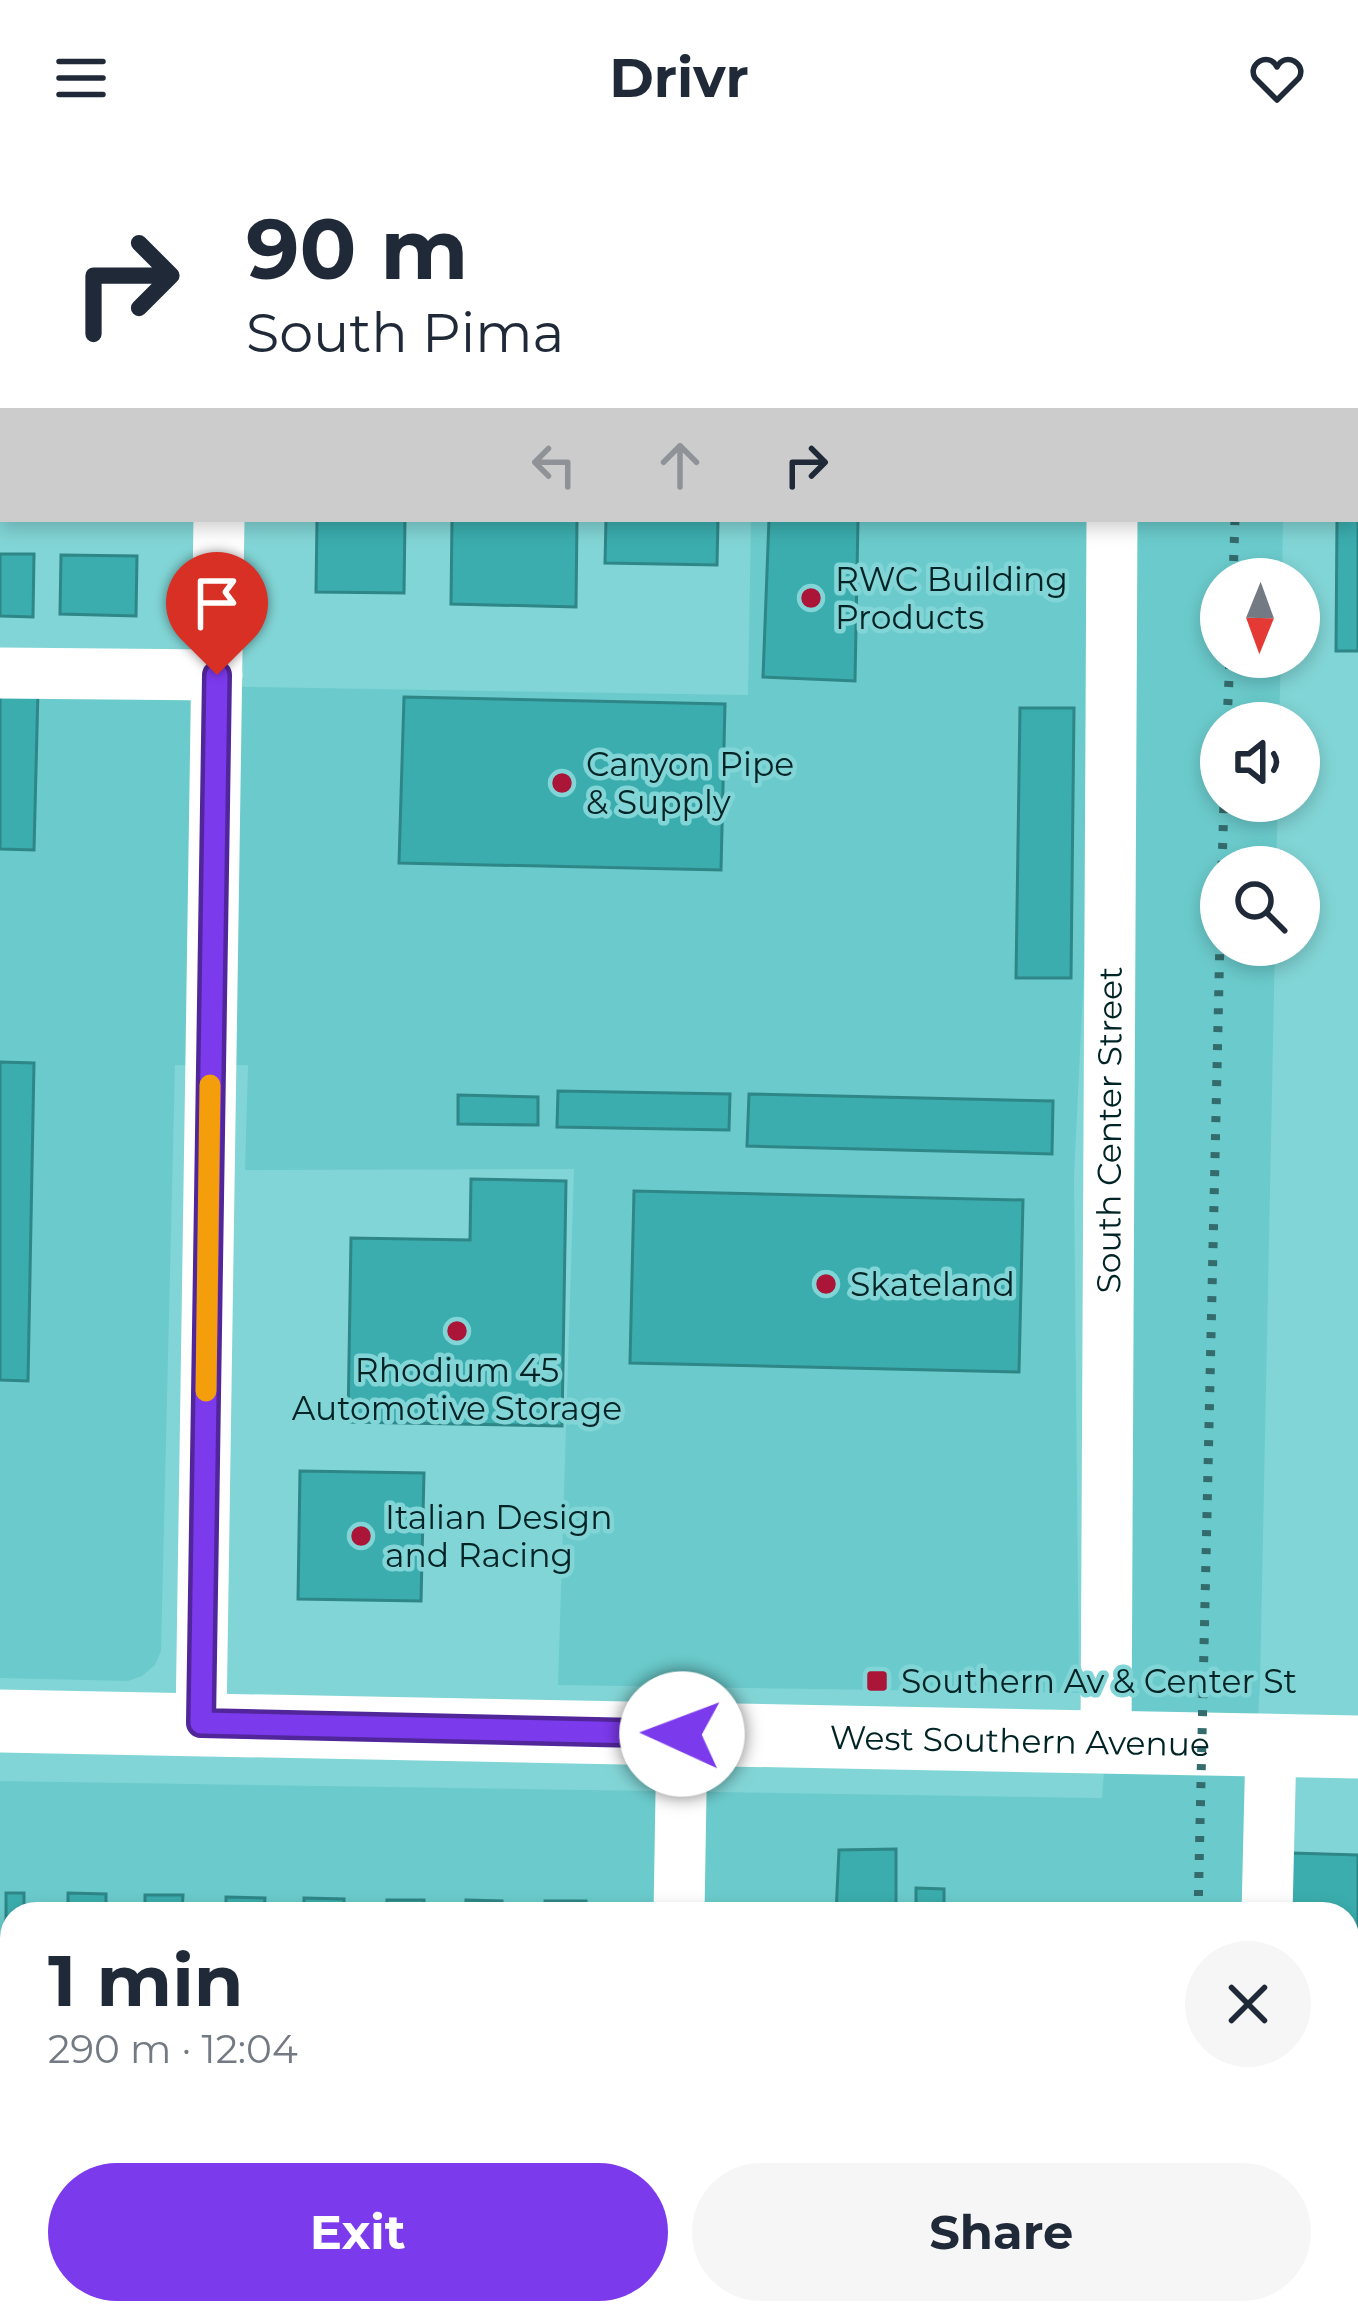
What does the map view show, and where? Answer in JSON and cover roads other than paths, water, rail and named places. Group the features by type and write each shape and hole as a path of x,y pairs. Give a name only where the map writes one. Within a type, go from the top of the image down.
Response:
{"main road":[{"name":"West Southern Avenue","path":"0,1721 1358,1747"}],"street":[{"path":"201,1723 219,522"},
{"name":"South Center Street","path":"1106,1742 1112,522"},
{"path":"0,673 217,675"},
{"path":"679,1902 682,1734"},
{"path":"1267,1902 1271,1745"}],"railway":[{"path":"1234,558 1235,522"},
{"path":"1228,702 1229,678"},
{"path":"1223,822 1223,846"},
{"path":"1198,1902 1219,966"}],"place":[{"name":"RWC Building Products","path":"811,598"},
{"name":"Canyon Pipe & Supply","path":"562,783"},
{"name":"Skateland","path":"826,1284"},
{"name":"Rhodium 45 Automotive Storage","path":"457,1331"},
{"name":"Italian Design and Racing","path":"361,1536"},
{"name":"Southern Av & Center St","path":"877,1681"}]}
